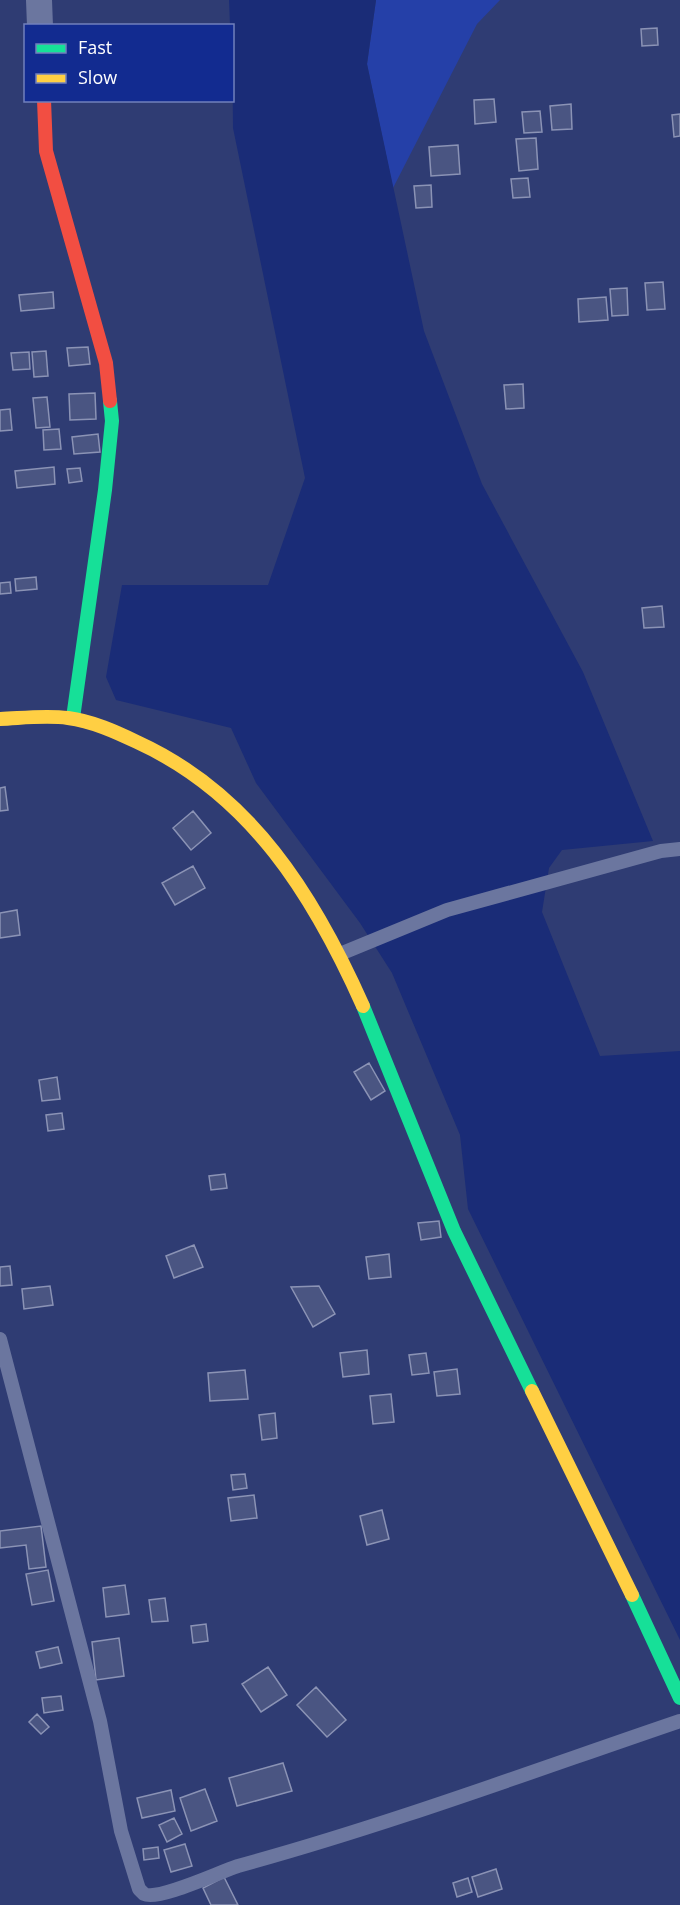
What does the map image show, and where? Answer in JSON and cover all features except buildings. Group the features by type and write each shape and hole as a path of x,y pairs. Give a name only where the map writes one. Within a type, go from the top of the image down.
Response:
{"street":[{"path":"39,0 40,24"},
{"path":"44,102 46,151 106,363 112,421 105,489 73,718"},
{"path":"0,719 73,718 148,747 205,780 249,819 297,881 340,954 384,1054 453,1228 602,1529 680,1698"}],"lane":[{"path":"340,954 447,910 569,876 680,849"},
{"path":"0,1339 100,1721 121,1831 139,1889 144,1894 157,1896 217,1872 328,1842 680,1721"}],"shaded area":[{"path":"229,0 376,0 367,64 424,331 482,484 583,672 653,841 562,850 549,868 542,912 600,1056 680,1051 680,1640 468,1209 460,1135 392,973 360,923 256,783 231,728 116,700 106,677 122,585 268,585 305,478 233,128 234,24 230,24"},
{"path":"376,0 500,0 477,24 393,188 367,64"}],"traffic: fast":[{"path":"73,718 105,490 112,421 110,401"},
{"path":"363,1006 454,1231 532,1391"},
{"path":"632,1595 680,1698"}],"traffic: slow":[{"path":"0,719 60,717 95,724 137,742 177,764 214,790 246,819 300,888 344,965 363,1006"},
{"path":"532,1391 632,1595"}],"traffic: jam":[{"path":"44,102 46,151 106,363 110,401"}]}
